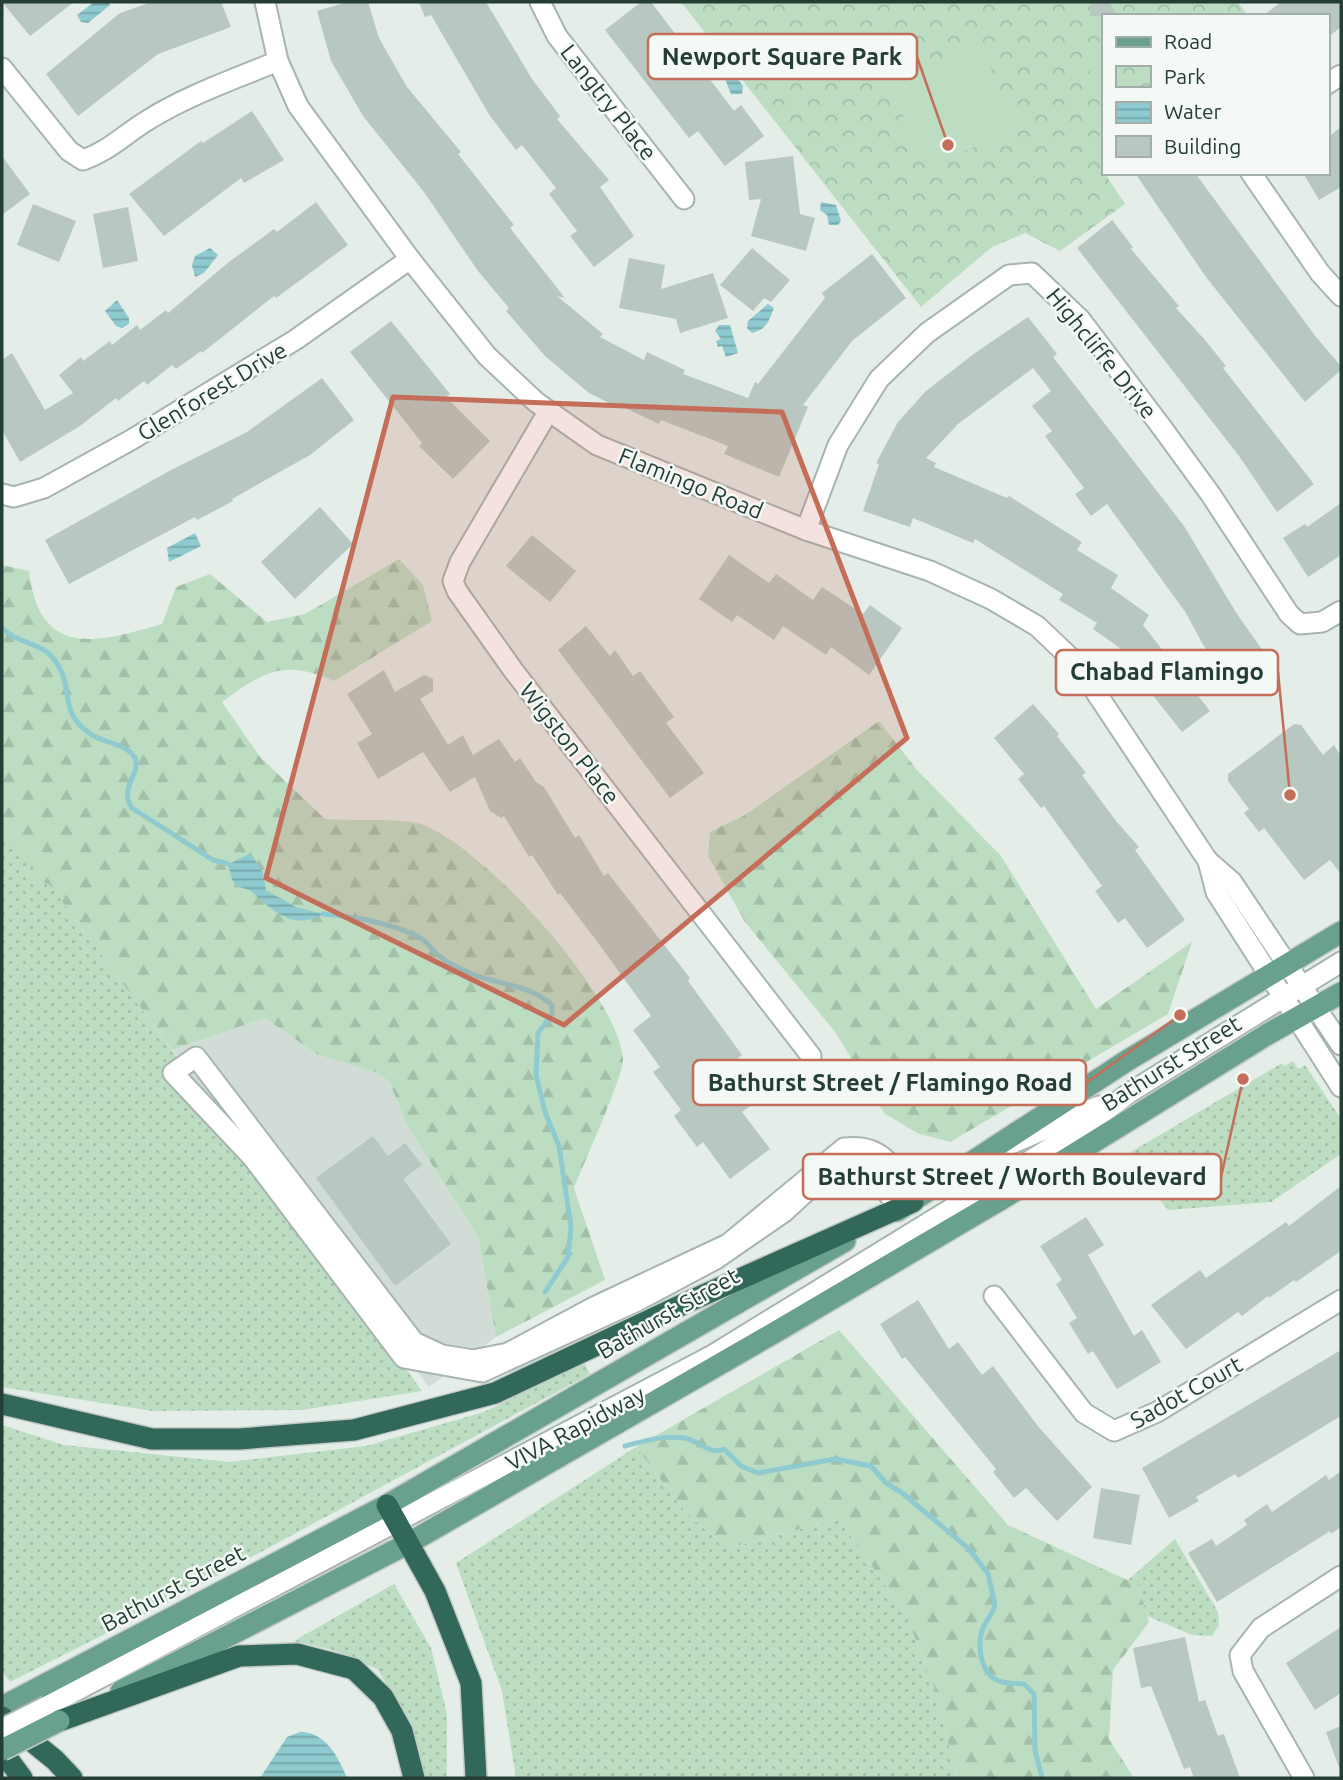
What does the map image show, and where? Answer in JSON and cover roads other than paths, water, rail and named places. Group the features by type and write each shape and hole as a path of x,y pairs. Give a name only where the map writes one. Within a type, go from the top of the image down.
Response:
{"highway":[{"path":"2,1404 152,1439 239,1439 354,1430 495,1393 690,1301 906,1204"},
{"path":"392,1514 436,1591 471,1683 476,1778"},
{"path":"47,1706 239,1656 298,1654 354,1669 383,1697 402,1731 414,1778"},
{"path":"2,1717 55,1760 72,1778"},
{"path":"2,1751 22,1778"}],"main road":[{"name":"Bathurst Street","path":"2,1751 47,1706 392,1514 906,1204 1128,1060 1269,978 1341,932"},
{"name":"Bathurst Street","path":"2,1707 47,1706 409,1543 1000,1200 1341,993"}],"street":[{"name":"Flamingo Road","path":"265,2 278,61 298,106 410,259 487,356 548,412 597,445 806,530 930,571 991,599 1037,626 1077,664 1208,861 1233,882 1341,1045"},
{"name":"Langtry Place","path":"540,2 557,36 684,199"},
{"path":"2,68 69,151 83,160 101,154 148,120 186,100 278,61"},
{"path":"1252,175 1320,273 1341,296"},
{"name":"Glenforest Drive","path":"2,494 13,497 44,488 131,440 295,340 410,259"},
{"name":"Highcliffe Drive","path":"806,530 838,445 879,379 927,334 1009,275 1032,273 1080,318 1211,495 1289,614 1300,624 1322,622 1341,611"},
{"name":"Wigston Place","path":"548,412 460,562 453,581 457,592 513,670 811,1056"},
{"name":"Flamingo Road","path":"1208,861 1216,892 1282,999 1341,1087"},
{"name":"VIVA Rapidway","path":"392,1514 711,1356 1086,1126 1129,1093 1341,962"},
{"path":"196,1057 414,1342 442,1355 473,1360 508,1353 596,1306 727,1244 844,1148 860,1146 875,1149 895,1171 906,1204 855,1157 838,1163 784,1212 716,1259 635,1302 482,1372 404,1358 253,1158 173,1073 196,1057"},
{"name":"VIVA Rapidway","path":"982,1156 1129,1093"},
{"name":"Sadot Court","path":"994,1296 1084,1413 1114,1431 1157,1412 1341,1300"},
{"path":"1304,1778 1243,1671 1240,1656 1261,1628 1341,1576"},
{"path":"2,1729 47,1706"}],"water":[{"path":"94,2 108,2 110,5 88,23 81,22 77,15"},
{"path":"727,73 734,74 743,86 742,94 731,94 725,79"},
{"path":"821,202 836,205 841,221 838,225 829,225 827,215 820,210"},
{"path":"210,248 218,255 204,273 195,277 192,265 195,256"},
{"path":"117,300 129,318 129,324 122,328 116,326 105,311"},
{"path":"768,304 774,308 769,321 752,333 747,328 748,321"},
{"path":"719,325 730,325 738,353 726,357 722,346 718,347 716,341 721,339 715,331"},
{"path":"195,533 201,546 169,562 167,548"},
{"path":"251,853 263,873 266,890 296,907 323,914 302,921 293,920 276,912 250,890 235,884 227,865"},
{"path":"300,1732 317,1736 324,1741 340,1762 347,1778 260,1778 287,1737"}],"waterway":[{"path":"2,628 46,651 52,657 63,675 68,702 81,727 97,738 127,750 135,758 136,769 128,793 132,808 213,860 228,864"},
{"path":"323,914 401,929 423,940 440,957 453,965 482,978 534,993 552,1005 552,1014 538,1033 536,1075 545,1112 559,1146 571,1227 568,1257 545,1292"},
{"path":"625,1446 661,1438 689,1439 714,1451 724,1449 741,1466 758,1473 835,1459 871,1466 886,1483 901,1492 969,1549 988,1574 995,1605 982,1630 982,1661 995,1679 1005,1683 1024,1684 1034,1694 1035,1750 1042,1778"}],"place":[{"name":"Newport Square Park","path":"948,145"},
{"name":"Chabad Flamingo","path":"1290,795"},
{"name":"Bathurst Street / Flamingo Road","path":"1180,1015"},
{"name":"Bathurst Street / Worth Boulevard","path":"1243,1079"}]}
